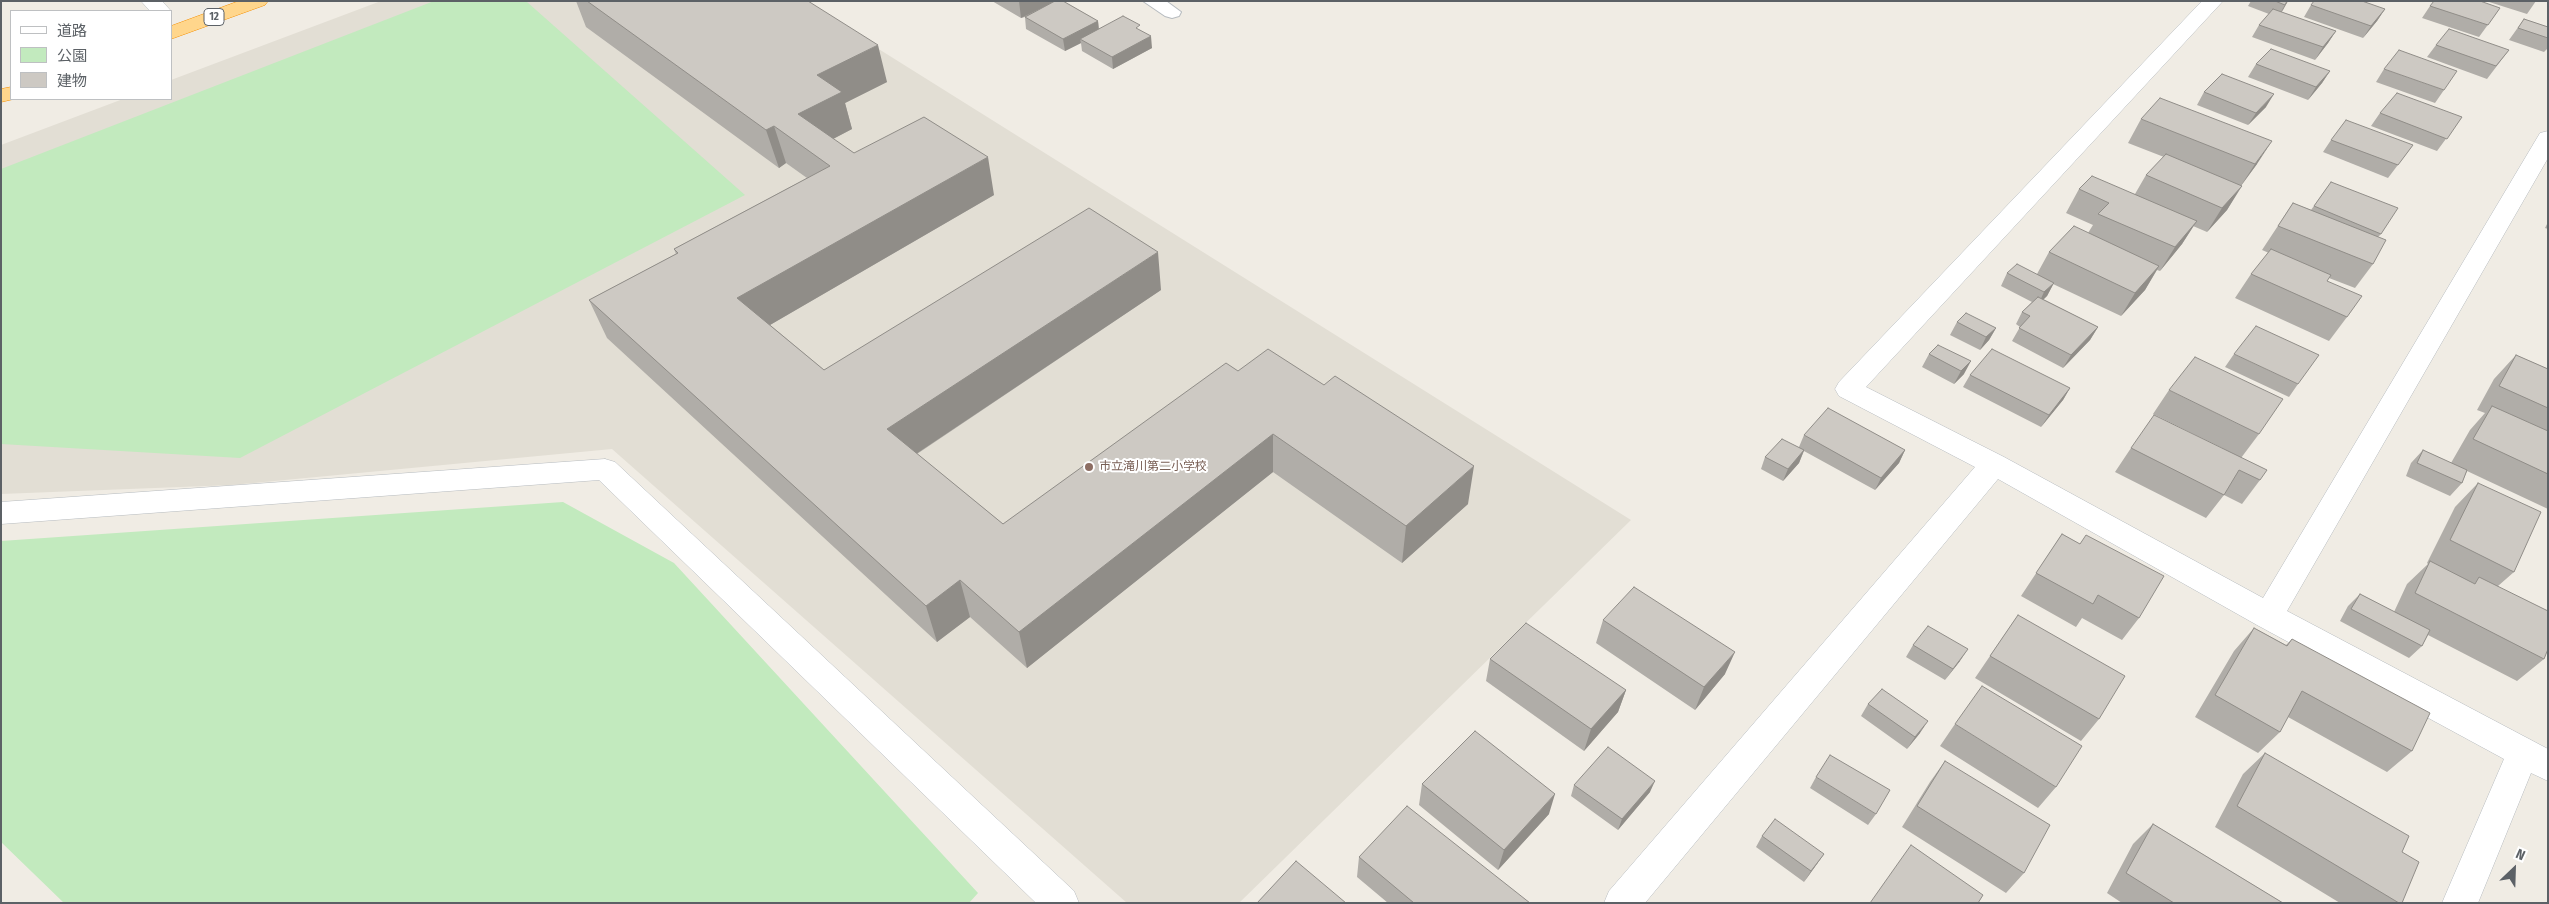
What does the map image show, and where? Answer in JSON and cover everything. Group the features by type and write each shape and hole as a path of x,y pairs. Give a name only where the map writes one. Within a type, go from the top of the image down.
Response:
{"highway":[{"name":"12","path":"174,28 258,1"}],"street":[{"path":"151,1 160,10"},
{"path":"2213,1 1848,388 1994,464 2268,616 2536,760 2460,903"},
{"path":"2268,616 2548,138"},
{"path":"1622,903 1994,464"},
{"path":"1,513 605,469 1061,903"}],"lane":[{"path":"1152,1 1172,12"}],"shaded area":[{"name":"市立滝川第二小学校","path":"381,1 802,1 1631,520 1239,903 1127,903 612,449 232,485 1,494 1,145 120,100 172,100 172,80"}],"green space":[{"path":"434,1 527,2 745,195 240,458 1,444 1,169"},
{"path":"563,502 674,563 978,893 969,903 64,903 1,842 1,541"}],"building":[{"path":"587,1 808,1 878,45 817,75 842,92 798,114 854,153 924,117 988,157 737,298 824,370 1089,208 1158,252 887,429 1003,524 1226,363 1238,371 1268,349 1324,385 1335,376 1474,466 1406,526 1273,434 1019,632 960,580 926,606 589,300 678,253 674,249 830,166 774,126 766,130"},
{"path":"1055,1 1063,1 1098,21 1063,39 1025,17"},
{"path":"2275,1 2287,1 2285,5"},
{"path":"2314,1 2362,1 2385,9 2371,26 2311,5"},
{"path":"2434,1 2480,1 2500,8 2488,25 2430,6"},
{"path":"2273,9 2336,31 2323,47 2259,25"},
{"path":"1123,16 1140,25 1136,28 1151,36 1112,57 1080,39"},
{"path":"2524,19 2548,27 2548,38 2518,28"},
{"path":"2449,29 2509,50 2496,66 2436,45"},
{"path":"2271,49 2330,71 2316,87 2256,64"},
{"path":"2399,50 2457,71 2444,90 2384,69"},
{"path":"2222,74 2274,94 2256,113 2204,92"},
{"path":"2397,93 2462,117 2447,139 2380,113"},
{"path":"2160,98 2272,141 2255,164 2141,119"},
{"path":"2346,120 2413,145 2398,165 2331,140"},
{"path":"2166,154 2242,186 2222,208 2146,175"},
{"path":"2092,176 2197,221 2175,247 2098,214 2109,203 2079,189"},
{"path":"2331,182 2398,208 2381,234 2314,206"},
{"path":"2293,203 2386,240 2373,264 2278,226"},
{"path":"2074,226 2159,266 2135,293 2049,252"},
{"path":"2271,249 2331,275 2327,281 2362,296 2347,317 2251,274"},
{"path":"2017,264 2054,283 2044,292 2007,273"},
{"path":"2038,297 2098,327 2071,355 2019,328 2030,316 2022,312"},
{"path":"1966,313 1996,328 1986,337 1957,322"},
{"path":"2256,326 2319,355 2298,384 2234,354"},
{"path":"1938,345 1971,361 1961,371 1929,354"},
{"path":"1992,349 2070,388 2049,415 1970,375"},
{"path":"2516,355 2548,369 2548,408 2499,386"},
{"path":"2195,357 2283,399 2259,434 2169,390"},
{"path":"2492,406 2548,431 2548,474 2473,439"},
{"path":"1828,408 1905,450 1881,478 1804,435"},
{"path":"2154,415 2267,470 2260,480 2239,470 2224,495 2131,448"},
{"path":"1782,439 1804,450 1788,469 1765,457"},
{"path":"2423,450 2467,470 2462,483 2417,463"},
{"path":"2478,483 2541,512 2514,572 2450,540"},
{"path":"2062,534 2080,544 2086,535 2164,576 2139,618 2098,595 2093,604 2036,573"},
{"path":"2430,561 2475,584 2479,577 2548,611 2548,649 2544,659 2415,593"},
{"path":"1634,587 1735,652 1704,687 1603,620"},
{"path":"2360,594 2430,630 2422,646 2351,609"},
{"path":"2018,615 2125,676 2099,719 1990,656"},
{"path":"1526,623 1626,690 1591,729 1490,659"},
{"path":"1928,626 1968,649 1953,669 1913,645"},
{"path":"2254,628 2287,646 2292,639 2430,713 2412,751 2302,691 2280,732 2215,695"},
{"path":"1982,686 2082,746 2056,787 1955,724"},
{"path":"1882,689 1928,721 1915,737 1868,704"},
{"path":"1475,731 1555,794 1504,850 1422,784"},
{"path":"1608,747 1655,781 1622,819 1574,785"},
{"path":"2265,753 2409,836 2402,852 2419,862 2402,903 2399,903 2237,806"},
{"path":"1830,755 1890,790 1876,814 1816,777"},
{"path":"1945,761 2050,825 2024,873 1917,806"},
{"path":"1407,806 1530,903 1414,903 1359,857"},
{"path":"1775,819 1824,854 1811,871 1762,836"},
{"path":"2153,824 2283,903 2174,903 2126,873"},
{"path":"1911,845 1983,895 1978,903 1870,903"},
{"path":"1296,861 1346,903 1257,903"}],"place":[{"name":"市立滝川第二小学校","path":"1089,467"}]}
